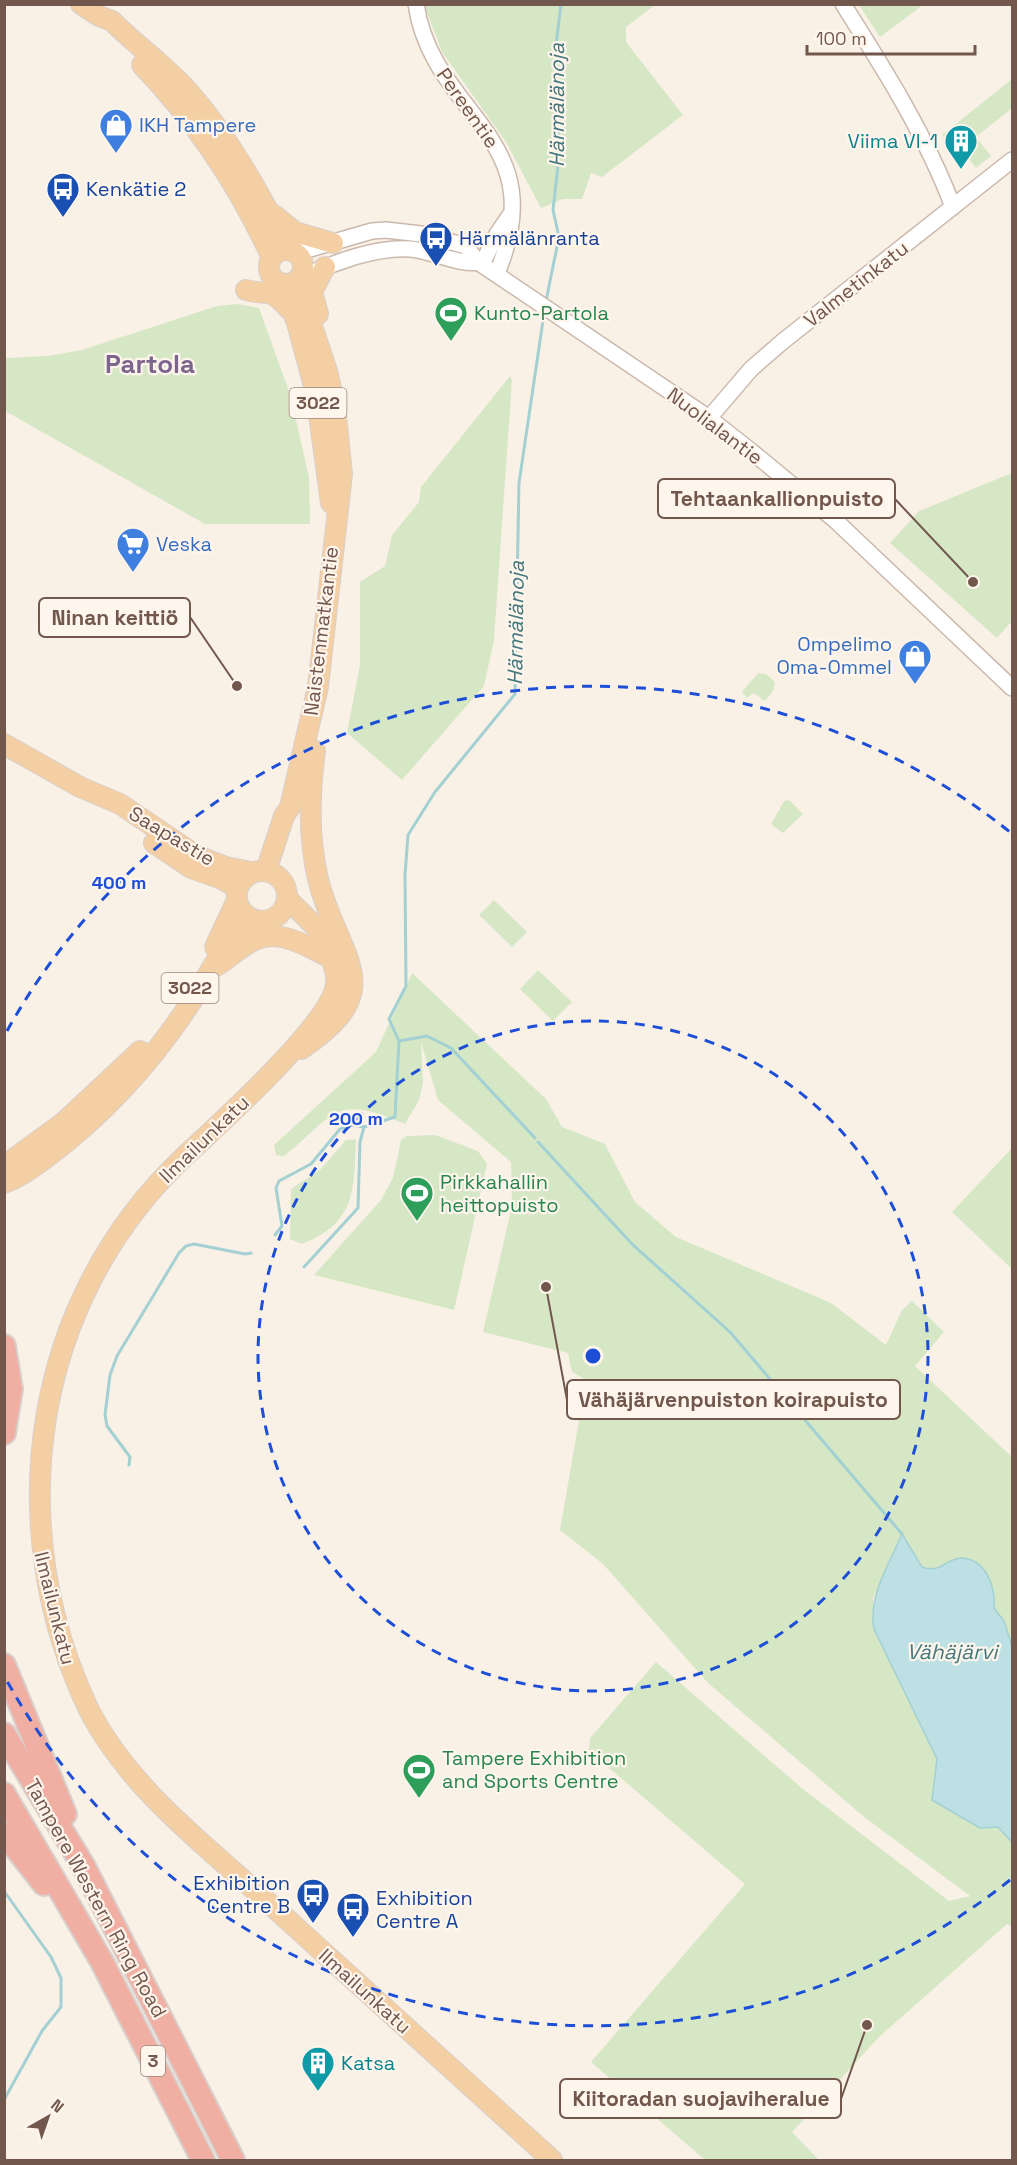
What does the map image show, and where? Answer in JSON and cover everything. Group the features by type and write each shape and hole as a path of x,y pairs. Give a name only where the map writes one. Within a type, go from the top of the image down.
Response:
{"highway":[{"path":"4,1346 11,1389 4,1433"},
{"path":"4,1665 56,1790 84,1867"},
{"name":"Tampere Western Ring Road","path":"4,1734 84,1867 233,2160"},
{"name":"Tampere Western Ring Road","path":"4,1794 102,1962 203,2160"},
{"path":"4,1833 102,1962"}],"main road":[{"path":"81,4 99,16 112,21 188,91 231,149 270,212 295,232 333,243"},
{"path":"99,16 107,31 172,95 205,138 237,189 234,197 260,251 278,257 303,261 293,281 270,273 278,257 270,212"},
{"path":"318,343 322,329 312,292 326,267"},
{"name":"Naistenmatkantie","path":"293,281 290,310 304,345 316,393 334,526"},
{"name":"Naistenmatkantie","path":"259,872 290,807 314,706 329,597 334,526 342,474 335,406 318,343 293,281"},
{"path":"246,290 264,290 274,295 290,310"},
{"path":"281,1061 330,1028 347,1008 353,986 353,969 322,893 312,840 310,792 318,724 314,706"},
{"name":"Saapastie","path":"4,744 93,794 120,804 197,856 226,867 259,872"},
{"name":"Saapastie","path":"93,794 103,805 179,861 237,894"},
{"name":"Naistenmatkantie","path":"286,890 292,817 290,807"},
{"path":"259,872 286,890"},
{"name":"3022","path":"7,1180 48,1135 91,1099 157,1032 204,967 237,894 259,872"},
{"name":"Ilmailunkatu","path":"286,890 319,932 336,979 331,999 320,1017 281,1061 136,1208 98,1268 70,1326 44,1404 36,1470 37,1533 53,1618 68,1663 90,1713 116,1754 142,1785 187,1830 552,2160"},
{"name":"3022","path":"7,1180 64,1144 111,1102 168,1034 234,935 260,920 281,912 286,890"},
{"path":"237,894 245,915 304,932 329,957"},
{"path":"214,968 248,943 267,937 294,939 329,957"}],"street":[{"name":"Pereentie","path":"416,4 426,46 491,139 506,165 513,188 507,247 497,273"},
{"path":"843,4 924,141 953,207"},
{"name":"Valmetinkatu","path":"709,418 751,369 1012,160"},
{"path":"480,263 512,213"},
{"name":"Nuolialantie","path":"278,257 372,231 404,232 466,246 480,263 709,418 836,521 1012,688"},
{"name":"Nuolialantie","path":"293,281 326,267 368,254 400,249 431,251 470,264 480,263"}],"green space":[{"path":"424,5 655,5 626,27 626,42 683,115 602,177 591,173 582,199 563,199 541,208 506,142 442,52"},
{"path":"859,5 923,5 880,37"},
{"path":"1012,79 1012,108 976,137 991,156 976,168 962,150 957,154 942,135"},
{"path":"238,304 259,308 290,394 309,477 310,524 205,524 5,411 5,358 48,356 82,350 217,306"},
{"path":"510,376 512,380 494,640 484,686 402,780 347,733 360,665 360,582 385,566 392,535 419,502 421,487"},
{"path":"1012,473 1012,621 997,638 890,543 919,511"},
{"path":"758,673 766,674 775,682 773,691 765,701 753,693 747,698 742,692"},
{"path":"789,800 803,814 783,833 771,824 784,801"},
{"path":"494,900 527,932 512,947 479,915"},
{"path":"538,970 572,1002 553,1021 520,989"},
{"path":"412,973 546,1099 562,1127 605,1144 635,1202 676,1237 831,1303 886,1345 902,1310 912,1301 944,1332 915,1366 1012,1457 1012,1646 1004,1621 994,1608 995,1593 947,1563 938,1569 922,1567 902,1535 873,1598 874,1629 937,1759 932,1800 998,1827 1012,1842 1012,1926 1007,1924 879,2037 792,2132 819,2160 705,2160 591,2062 745,1884 589,1751 590,1738 656,1662 804,1790 949,1901 970,1896 863,1816 708,1683 603,1564 560,1530 586,1380 572,1372 568,1353 483,1332 512,1206 511,1162 438,1100 421,1042 423,1083 419,1100 405,1124 363,1110 349,1109 326,1119 284,1156 276,1155 274,1145 376,1052"},
{"name":"Pirkkahallin heittopuisto","path":"435,1135 478,1151 487,1164 454,1310 314,1275 381,1200 393,1178 401,1140 407,1136"},
{"path":"356,1139 352,1189 342,1215 320,1236 302,1244 290,1239 291,1189 320,1170 346,1140"},
{"path":"1012,1148 1012,1269 952,1212"}],"water":[{"name":"Vähäjärvi","path":"902,1534 922,1567 934,1569 951,1560 962,1558 977,1563 988,1576 991,1584 994,1608 1004,1621 1012,1646 1012,1842 998,1827 980,1828 932,1800 937,1759 874,1629 873,1616 877,1592"}],"waterway":[{"name":"Härmälänoja","path":"546,301 559,237 553,210 560,147 556,110 556,45 561,4"},
{"name":"Härmälänoja","path":"304,1267 358,1208 360,1142 364,1127 395,1117 399,1041 389,1019 406,986 405,875 408,835 435,792 515,694 519,483 544,314"},
{"path":"399,1041 427,1036 451,1048 535,1138"},
{"path":"275,1235 282,1226 276,1188 279,1181 311,1164 340,1129 352,1125 364,1127"},
{"path":"538,1142 632,1244 730,1332 902,1534"},
{"path":"129,1465 130,1457 107,1426 105,1415 110,1375 117,1356 179,1253 186,1246 194,1244 245,1254 251,1253"},
{"path":"4,1891 51,1957 61,1978 61,2007 42,2031 4,2100"}],"place":[{"name":"IKH Tampere","path":"116,154"},
{"name":"Viima VI-1","path":"961,170"},
{"name":"Kenkätie 2","path":"63,218"},
{"name":"Härmälänranta","path":"436,267"},
{"name":"Kunto-Partola","path":"451,342"},
{"name":"Veska","path":"133,573"},
{"name":"Tehtaankallionpuisto","path":"973,582"},
{"name":"Ompelimo Oma-Ommel","path":"915,685"},
{"name":"Ninan keittiö","path":"237,686"},
{"name":"Pirkkahallin heittopuisto","path":"417,1222"},
{"name":"Vähäjärvenpuiston koirapuisto","path":"546,1287"},
{"name":"Tampere Exhibition and Sports Centre","path":"419,1799"},
{"name":"Exhibition Centre B","path":"313,1924"},
{"name":"Exhibition Centre A","path":"353,1938"},
{"name":"Kiitoradan suojaviheralue","path":"867,2025"},
{"name":"Katsa","path":"318,2092"}],"district":[{"name":"Partola","path":"150,364"}]}
